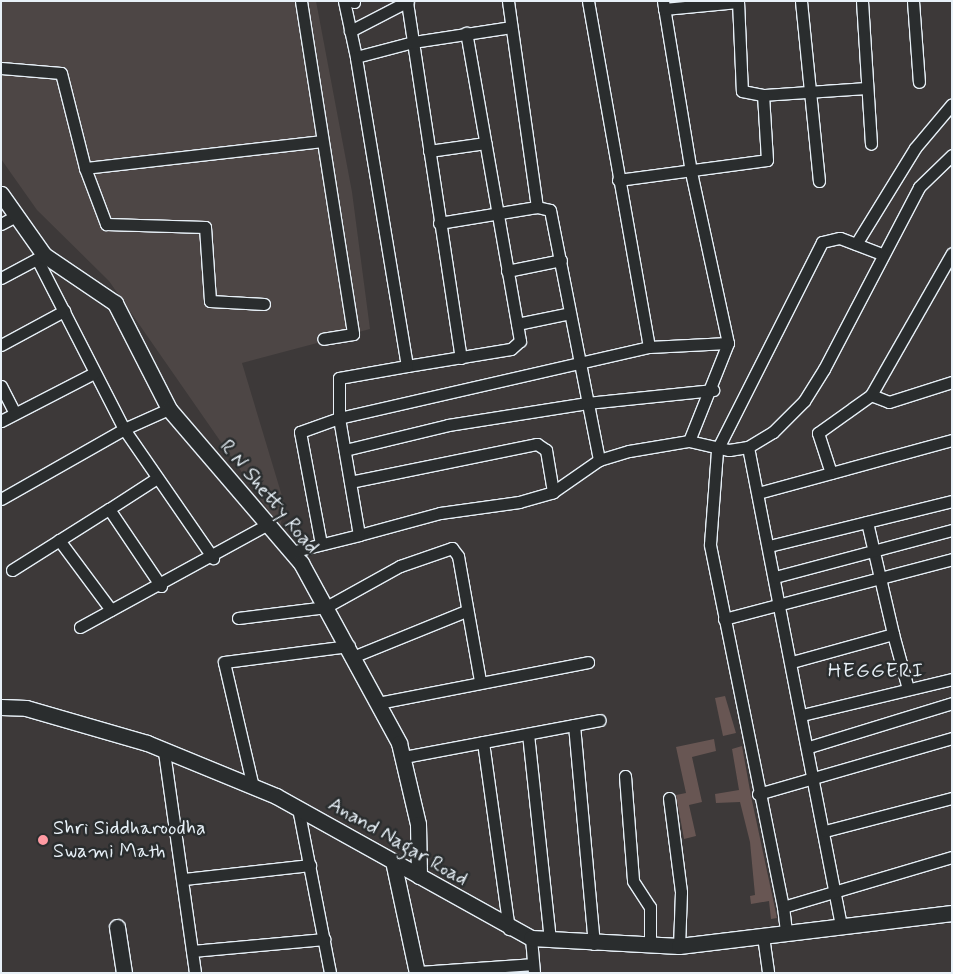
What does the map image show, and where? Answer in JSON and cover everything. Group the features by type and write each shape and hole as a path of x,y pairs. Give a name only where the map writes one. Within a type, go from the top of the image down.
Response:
{"street":[{"path":"300,1 353,334 323,339"},
{"path":"508,1 537,207"},
{"path":"588,1 618,180 649,347"},
{"path":"801,1 819,181"},
{"path":"862,1 865,88 871,144"},
{"path":"913,1 919,82"},
{"path":"350,2 350,31 356,57 407,366"},
{"path":"350,31 408,2 439,223 462,358"},
{"path":"692,442 728,343 691,172 664,5 738,2 742,92 763,95 809,90 865,88"},
{"path":"356,57 413,42 511,27"},
{"path":"359,535 339,418 339,378 462,358 518,346 517,324 495,213 466,33"},
{"path":"1,68 61,73 84,168 106,224 205,227 210,301 264,304"},
{"path":"618,180 691,172 767,160 763,95"},
{"path":"856,244 916,148 952,104"},
{"path":"84,168 321,141"},
{"path":"429,151 485,143"},
{"path":"291,552 440,513 519,502 553,492 599,460 692,442 713,448 748,447 773,432 804,401 919,187 952,155"},
{"name":"R N Shetty Road","path":"1,194 8,221 40,257 115,302 169,409 291,552 326,607 352,651 404,757 418,824 419,876"},
{"path":"439,223 537,207 550,210 554,216 570,313 599,460"},
{"path":"786,931 783,907 758,794 710,544 713,448 822,242 832,237 882,254"},
{"path":"831,473 818,433 871,395 952,253"},
{"path":"1,278 40,257 64,311 124,429 213,558"},
{"path":"507,271 562,260"},
{"path":"1,345 64,311"},
{"path":"517,324 570,313"},
{"path":"321,544 298,435 307,426 579,360 649,347 728,343"},
{"path":"1,420 94,372"},
{"path":"871,395 889,402 952,382"},
{"path":"1,386 15,413"},
{"path":"345,450 448,425 588,403 712,390"},
{"path":"1,499 124,429 169,409"},
{"path":"758,493 952,440"},
{"path":"350,482 537,444 546,450 553,492"},
{"path":"748,447 815,777 837,891 841,924"},
{"path":"12,570 158,478"},
{"path":"769,546 952,501"},
{"path":"109,509 161,586"},
{"path":"867,522 908,689"},
{"path":"80,627 213,558 268,524"},
{"path":"775,577 952,530"},
{"path":"59,540 111,610"},
{"path":"238,618 326,607 400,566 452,548 458,556 466,611 480,681"},
{"path":"724,619 780,606 952,559"},
{"path":"253,787 224,662 352,651 466,611"},
{"path":"792,662 893,634"},
{"path":"378,703 480,681 588,662"},
{"path":"802,715 952,679"},
{"path":"809,747 952,703"},
{"name":"Anand Nagar Road","path":"1,707 26,708 164,752 253,787 298,808 393,860 509,929 531,938 594,944 679,946 841,924 952,913"},
{"path":"404,757 600,720"},
{"path":"574,725 594,944"},
{"path":"528,734 550,940"},
{"path":"758,794 952,738"},
{"path":"483,742 509,929"},
{"path":"164,752 184,878 194,973"},
{"path":"625,776 633,881 650,907 650,945"},
{"path":"669,798 681,892 679,946"},
{"path":"825,831 952,798"},
{"path":"298,808 330,973"},
{"path":"783,907 952,857"},
{"path":"393,860 417,973 533,968 531,938"},
{"path":"184,878 310,865"},
{"path":"117,927 124,973"},
{"path":"763,936 768,973"},
{"path":"192,951 324,939"}],"shaded area":[{"path":"1,1 316,1 352,192 370,329 242,363 285,506 280,527 109,281 37,210 1,159"}],"building":[{"path":"725,696 736,733 723,736 715,698"},
{"path":"714,739 716,751 692,757 702,802 689,805 696,836 684,839 676,795 686,793 676,747"},
{"path":"742,746 777,918 771,919 769,901 751,904 750,896 755,895 750,842 740,802 716,803 715,794 739,790 732,749"}],"place":[{"name":"Shri Siddharoodha Swami Math","path":"43,840"}],"district":[{"name":"HEGGERI","path":"876,671"}]}
